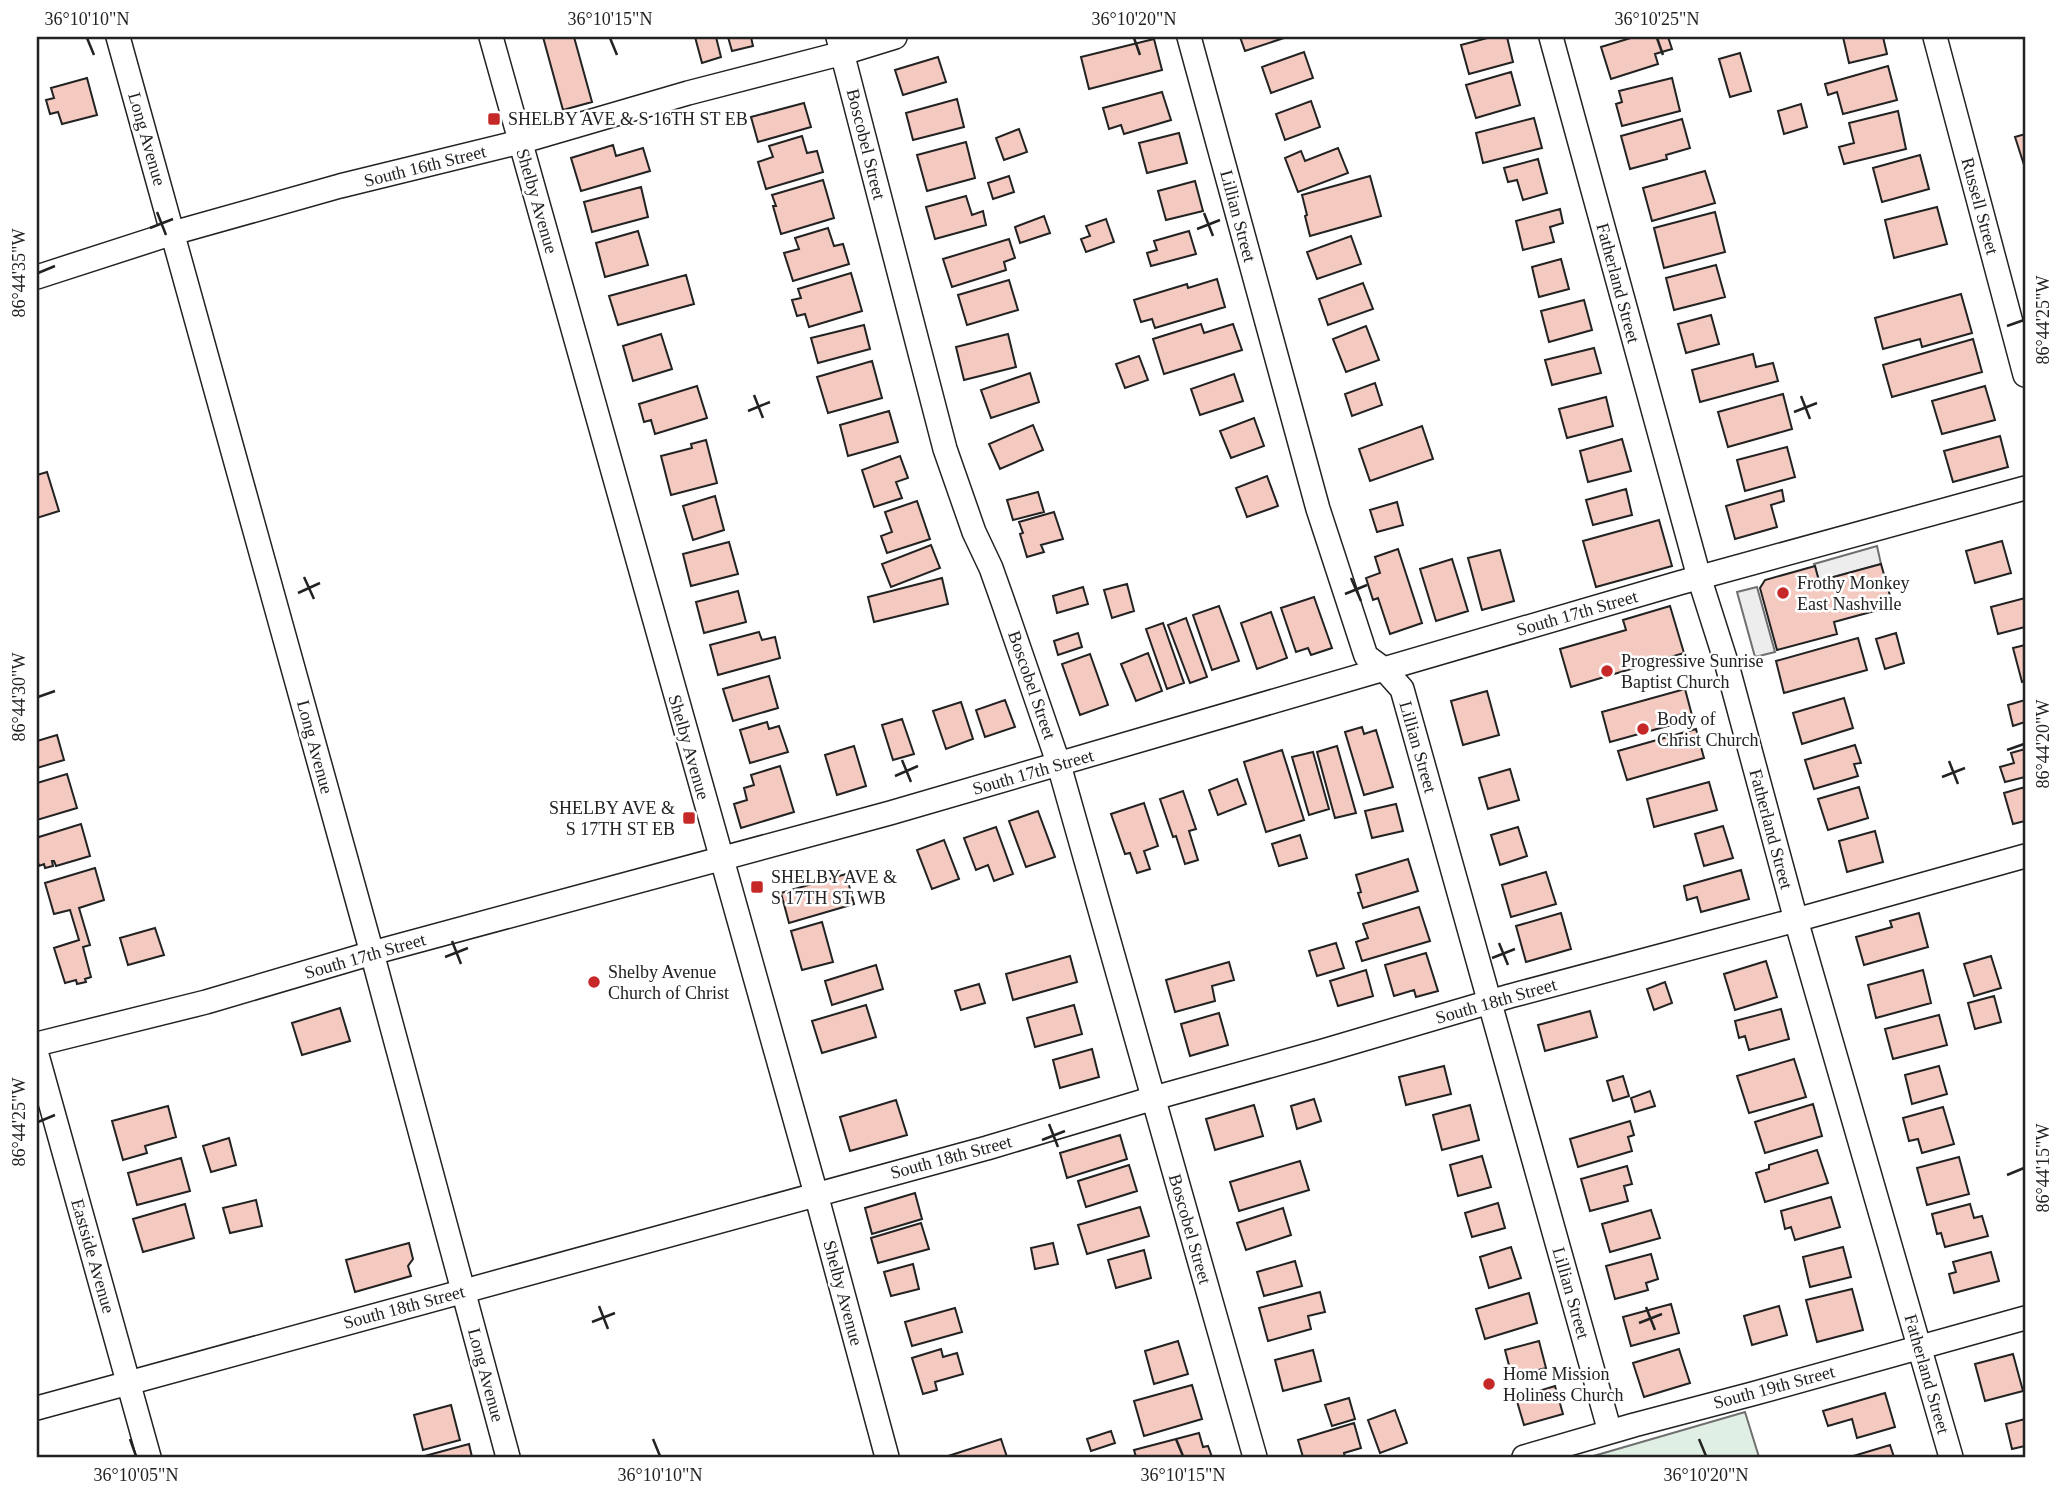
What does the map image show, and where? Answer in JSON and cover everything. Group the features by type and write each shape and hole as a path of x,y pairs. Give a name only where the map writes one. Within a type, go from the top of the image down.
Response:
{"street":[{"name":"Long Avenue","path":"118,37 372,953 508,1457"},
{"name":"Shelby Avenue","path":"491,37 816,1194 887,1457"},
{"name":"South 16th Street","path":"37,276 173,233 340,186 520,142 841,45 895,37"},
{"name":"Lillian Street","path":"1189,37 1318,509 1366,656 1385,670 1402,689 1610,1432"},
{"name":"Fatherland Street","path":"1551,37 1699,577 1727,665 1796,920 1951,1457"},
{"name":"Russell Street","path":"1936,37 2025,375"},
{"name":"Boscobel Street","path":"841,45 945,449 974,532 991,568 1059,765 1255,1457"},
{"name":"South 17th Street","path":"37,1044 206,1002 372,953 1059,765 1699,577 2025,488"},
{"name":"South 18th Street","path":"37,1408 127,1381 987,1148 1490,1002 2025,856"},
{"name":"Eastside Avenue","path":"37,1055 149,1457"},
{"name":"South 19th Street","path":"1524,1457 2025,1318"}],"green space":[{"path":"1745,1412 1759,1457 1590,1457"}],"shaded area":[{"path":"1877,546 1881,564 1819,581 1814,564"},
{"path":"1757,587 1775,652 1755,657 1737,592"}],"building":[{"path":"543,37 574,37 592,102 563,110"},
{"path":"695,37 716,37 721,57 702,63"},
{"path":"728,37 751,37 753,46 732,51"},
{"path":"1240,37 1287,37 1245,51"},
{"path":"1491,37 1507,37 1513,62 1469,74 1461,45"},
{"path":"1634,37 1668,37 1672,49 1655,54 1658,64 1611,79 1601,47"},
{"path":"1843,37 1883,37 1887,54 1849,63"},
{"path":"1154,39 1162,70 1089,89 1081,57"},
{"path":"1304,52 1313,78 1271,93 1262,67"},
{"path":"1740,53 1751,91 1730,97 1719,59"},
{"path":"938,57 946,82 903,95 895,70"},
{"path":"1888,66 1897,100 1843,114 1837,92 1828,95 1825,84"},
{"path":"1511,72 1520,105 1476,118 1466,85"},
{"path":"87,78 97,115 62,124 58,112 50,114 46,100 54,98 51,88"},
{"path":"1672,78 1680,111 1622,126 1616,104 1622,102 1619,91"},
{"path":"1162,92 1171,120 1124,134 1121,125 1109,129 1103,108"},
{"path":"957,99 964,127 913,140 906,113"},
{"path":"1311,101 1320,127 1285,140 1276,114"},
{"path":"804,103 811,127 758,142 751,117"},
{"path":"1801,104 1807,127 1784,134 1778,111"},
{"path":"1898,111 1906,149 1844,164 1839,147 1854,143 1849,123"},
{"path":"1534,118 1542,148 1483,163 1476,133"},
{"path":"1682,119 1690,148 1666,155 1667,159 1630,169 1621,136"},
{"path":"1019,129 1027,152 1004,160 996,138"},
{"path":"1179,133 1187,163 1147,173 1139,143"},
{"path":"2025,134 2025,164 2024,165 2015,137"},
{"path":"802,136 807,153 817,151 823,172 766,189 758,162 773,157 769,146"},
{"path":"966,142 975,178 927,191 917,155"},
{"path":"613,145 616,156 643,148 650,171 581,191 571,158"},
{"path":"1338,148 1348,173 1298,192 1285,158 1301,151 1305,161"},
{"path":"1920,155 1929,189 1882,202 1873,168"},
{"path":"1538,159 1547,193 1523,200 1517,180 1508,182 1504,168"},
{"path":"1705,171 1715,203 1652,221 1643,188"},
{"path":"1009,176 1014,192 993,199 988,183"},
{"path":"1370,176 1381,216 1310,236 1302,195"},
{"path":"823,180 834,218 781,234 772,195"},
{"path":"1195,181 1203,211 1166,220 1158,191"},
{"path":"641,187 648,217 592,232 584,202"},
{"path":"966,196 972,215 983,211 986,225 935,239 926,207"},
{"path":"1937,207 1947,244 1894,258 1885,220"},
{"path":"1560,209 1563,223 1550,227 1554,242 1523,250 1516,221"},
{"path":"1715,212 1725,252 1664,268 1654,228"},
{"path":"1044,216 1050,233 1020,243 1015,227"},
{"path":"1106,219 1114,242 1086,252 1081,239 1090,236 1086,226"},
{"path":"828,228 834,246 843,244 849,264 793,281 784,253 799,249 795,238"},
{"path":"638,231 648,265 605,277 596,243"},
{"path":"1189,231 1196,254 1151,266 1147,253 1157,250 1154,241"},
{"path":"1351,236 1361,264 1317,279 1307,252"},
{"path":"1009,239 1015,258 1004,262 1006,270 952,287 943,259"},
{"path":"1561,259 1569,289 1539,297 1532,267"},
{"path":"1716,265 1725,297 1674,310 1666,278"},
{"path":"851,273 862,311 809,327 805,314 797,316 792,300 801,298 798,289"},
{"path":"686,275 694,304 618,325 609,296"},
{"path":"1217,279 1225,307 1155,328 1152,319 1141,322 1134,300 1187,284 1188,288"},
{"path":"1009,280 1018,310 967,325 958,295"},
{"path":"1363,283 1373,309 1328,325 1319,299"},
{"path":"1961,294 1972,333 1922,347 1920,339 1883,349 1875,318"},
{"path":"1584,300 1592,330 1549,342 1541,311"},
{"path":"1711,315 1719,344 1686,353 1678,324"},
{"path":"1201,324 1204,333 1233,324 1242,350 1164,374 1153,339"},
{"path":"864,325 870,349 818,363 811,338"},
{"path":"1366,326 1379,360 1346,372 1333,339"},
{"path":"661,334 672,369 633,381 623,346"},
{"path":"1008,334 1016,367 964,380 956,347"},
{"path":"1973,339 1982,372 1892,397 1883,365"},
{"path":"1594,348 1601,373 1552,385 1545,360"},
{"path":"1753,354 1756,367 1773,363 1778,381 1700,402 1692,370"},
{"path":"1139,356 1148,380 1125,388 1116,364"},
{"path":"872,361 882,398 828,413 817,377"},
{"path":"1030,373 1039,402 991,418 981,390"},
{"path":"1234,374 1243,401 1200,415 1191,389"},
{"path":"1375,383 1382,405 1352,416 1345,394"},
{"path":"697,386 707,418 655,434 651,420 644,422 639,404"},
{"path":"1985,386 1995,420 1942,434 1932,401"},
{"path":"1783,394 1792,429 1728,447 1718,412"},
{"path":"1606,397 1613,426 1567,438 1559,409"},
{"path":"889,411 898,442 848,456 840,425"},
{"path":"1254,418 1264,446 1231,458 1220,431"},
{"path":"1033,425 1043,450 1000,469 989,444"},
{"path":"1422,426 1433,459 1370,481 1359,449"},
{"path":"2000,436 2008,467 1953,482 1944,451"},
{"path":"1622,439 1631,471 1588,482 1580,451"},
{"path":"706,440 717,483 671,495 661,456 692,448 691,444"},
{"path":"1787,447 1795,477 1745,491 1737,460"},
{"path":"900,456 908,478 896,482 902,498 874,507 862,470"},
{"path":"47,472 59,511 37,518 37,475"},
{"path":"1267,476 1278,506 1247,517 1236,488"},
{"path":"1626,489 1632,515 1593,525 1586,500"},
{"path":"1782,490 1784,501 1771,505 1777,527 1735,539 1726,506"},
{"path":"1038,492 1044,512 1013,520 1007,500"},
{"path":"715,496 724,530 693,540 683,506"},
{"path":"917,501 930,539 887,553 881,536 892,532 885,512"},
{"path":"1397,502 1403,525 1377,532 1370,510"},
{"path":"1054,512 1063,539 1041,545 1044,552 1027,557 1019,522"},
{"path":"1659,520 1672,566 1596,587 1583,541"},
{"path":"2002,541 2011,573 1975,583 1966,551"},
{"path":"729,542 738,574 691,586 683,554"},
{"path":"931,545 940,568 891,587 882,564"},
{"path":"1398,549 1422,623 1390,634 1378,598 1373,600 1366,578 1380,573 1375,557"},
{"path":"1500,550 1514,601 1482,610 1468,558"},
{"path":"1452,559 1468,611 1436,621 1420,569"},
{"path":"1881,564 1893,606 1834,622 1837,634 1777,650 1760,588 1765,580 1815,566 1819,581"},
{"path":"942,578 948,604 874,622 868,597"},
{"path":"1127,584 1134,611 1112,618 1104,590"},
{"path":"1083,587 1088,604 1057,613 1053,596"},
{"path":"738,591 746,622 704,633 696,602"},
{"path":"1314,597 1332,648 1311,655 1308,648 1296,652 1281,608"},
{"path":"2025,598 2025,627 1998,634 1991,607"},
{"path":"1219,606 1239,661 1212,670 1193,615"},
{"path":"1670,606 1684,653 1571,687 1560,649 1626,630 1623,620"},
{"path":"1271,612 1287,658 1257,669 1241,623"},
{"path":"1186,618 1207,677 1190,683 1168,625"},
{"path":"1163,623 1184,683 1167,689 1146,629"},
{"path":"759,632 762,640 775,637 780,658 718,675 710,645"},
{"path":"1078,633 1082,647 1058,655 1054,641"},
{"path":"1896,633 1904,663 1885,669 1876,639"},
{"path":"1858,638 1867,670 1784,693 1776,661"},
{"path":"2025,645 2025,681 2022,682 2013,648"},
{"path":"1148,653 1162,691 1136,701 1121,664"},
{"path":"1090,654 1108,705 1080,715 1062,664"},
{"path":"769,676 778,708 733,721 723,689"},
{"path":"1685,689 1693,719 1610,742 1602,712"},
{"path":"1487,691 1499,735 1463,745 1451,701"},
{"path":"1844,698 1853,728 1802,744 1793,713"},
{"path":"1005,700 1015,727 985,737 976,710"},
{"path":"2025,700 2025,722 2013,726 2008,705"},
{"path":"961,702 973,739 946,749 933,711"},
{"path":"902,719 914,754 893,760 882,725"},
{"path":"767,722 769,729 779,726 788,752 750,763 740,730"},
{"path":"1362,727 1364,734 1376,730 1393,787 1364,795 1345,732"},
{"path":"1696,729 1704,758 1627,780 1618,751"},
{"path":"57,735 64,760 37,768 37,741"},
{"path":"1855,745 1861,763 1854,764 1858,776 1814,789 1805,760"},
{"path":"854,746 866,786 837,795 825,755"},
{"path":"1337,746 1356,813 1335,818 1317,752"},
{"path":"2025,749 2025,777 2005,782 2000,767 2014,763 2011,753"},
{"path":"1282,750 1304,820 1266,832 1244,762"},
{"path":"1313,752 1329,809 1309,815 1292,757"},
{"path":"780,766 794,812 741,828 734,804 747,800 744,788 754,785 751,775"},
{"path":"1510,769 1519,800 1488,809 1479,778"},
{"path":"67,774 77,808 37,820 37,783"},
{"path":"1237,779 1246,804 1218,815 1209,790"},
{"path":"1709,782 1717,810 1654,827 1647,799"},
{"path":"1859,787 1868,818 1828,830 1818,799"},
{"path":"2025,787 2025,821 2013,824 2004,793"},
{"path":"1183,791 1196,829 1189,831 1198,860 1185,864 1160,799"},
{"path":"1144,803 1158,846 1144,851 1150,869 1137,873 1130,853 1125,854 1111,814"},
{"path":"1396,804 1403,831 1372,838 1365,811"},
{"path":"1038,811 1055,857 1026,867 1009,821"},
{"path":"81,824 90,856 56,866 52,861 53,866 39,866 39,837"},
{"path":"1723,826 1733,858 1704,866 1695,834"},
{"path":"996,827 1013,874 994,881 988,865 976,870 964,838"},
{"path":"1518,827 1527,856 1500,865 1491,835"},
{"path":"1875,831 1883,862 1847,872 1839,841"},
{"path":"1300,835 1307,858 1279,866 1272,844"},
{"path":"944,840 959,879 932,889 917,850"},
{"path":"1408,859 1418,891 1363,908 1356,875"},
{"path":"95,868 104,900 79,908 90,945 83,947 91,977 85,979 86,982 77,984 76,980 65,983 54,948 79,940 70,910 54,914 45,883"},
{"path":"1741,870 1749,899 1701,912 1697,897 1687,900 1684,886"},
{"path":"1546,872 1556,904 1511,917 1502,885"},
{"path":"846,874 854,904 789,923 781,893"},
{"path":"1419,907 1430,941 1362,961 1356,942 1368,938 1363,924"},
{"path":"1561,913 1571,949 1526,962 1516,926"},
{"path":"1919,913 1928,947 1864,965 1856,937 1892,927 1890,921"},
{"path":"822,922 833,962 802,970 791,931"},
{"path":"155,928 164,955 128,965 120,938"},
{"path":"1336,943 1344,968 1317,976 1309,951"},
{"path":"1426,953 1438,991 1416,997 1414,990 1394,996 1385,965"},
{"path":"1070,956 1077,982 1013,1000 1006,974"},
{"path":"1991,956 2001,988 1974,996 1964,964"},
{"path":"1766,961 1777,997 1735,1010 1724,974"},
{"path":"1229,962 1234,980 1212,986 1215,1001 1175,1012 1166,980"},
{"path":"876,965 883,989 832,1005 825,981"},
{"path":"1366,970 1373,996 1338,1006 1330,981"},
{"path":"1923,970 1931,1003 1876,1018 1868,985"},
{"path":"1665,982 1672,1003 1654,1010 1647,989"},
{"path":"979,984 985,1003 961,1010 955,991"},
{"path":"1994,996 2001,1022 1975,1029 1968,1003"},
{"path":"866,1005 876,1037 822,1053 812,1021"},
{"path":"1074,1005 1082,1034 1035,1047 1027,1018"},
{"path":"340,1008 350,1041 302,1055 292,1023"},
{"path":"1781,1009 1789,1039 1749,1050 1745,1036 1739,1038 1735,1021"},
{"path":"1590,1011 1597,1037 1545,1051 1538,1025"},
{"path":"1219,1013 1228,1045 1190,1056 1181,1024"},
{"path":"1939,1015 1947,1045 1893,1059 1885,1029"},
{"path":"1092,1049 1099,1077 1060,1088 1053,1060"},
{"path":"1794,1059 1806,1097 1749,1113 1737,1076"},
{"path":"1444,1066 1451,1094 1406,1105 1399,1077"},
{"path":"1939,1066 1947,1094 1912,1104 1905,1075"},
{"path":"1623,1076 1629,1096 1613,1101 1607,1081"},
{"path":"1650,1091 1655,1106 1635,1112 1631,1098"},
{"path":"1314,1099 1321,1121 1297,1129 1291,1106"},
{"path":"896,1100 907,1135 850,1151 840,1117"},
{"path":"1813,1104 1822,1136 1765,1153 1755,1122"},
{"path":"1254,1105 1263,1136 1215,1150 1206,1119"},
{"path":"1470,1105 1479,1140 1442,1150 1433,1115"},
{"path":"168,1106 176,1137 145,1146 147,1153 123,1160 112,1121"},
{"path":"1943,1107 1954,1144 1922,1153 1918,1139 1909,1141 1903,1118"},
{"path":"1630,1121 1634,1135 1628,1137 1632,1151 1578,1167 1570,1139"},
{"path":"1120,1135 1127,1159 1067,1178 1060,1153"},
{"path":"229,1138 236,1165 211,1172 203,1146"},
{"path":"1817,1150 1828,1183 1765,1202 1756,1173 1769,1169 1769,1165"},
{"path":"1482,1156 1491,1187 1458,1196 1450,1165"},
{"path":"1959,1157 1969,1194 1927,1205 1917,1168"},
{"path":"181,1158 190,1191 137,1205 128,1173"},
{"path":"1300,1161 1309,1190 1239,1211 1230,1182"},
{"path":"1129,1165 1137,1191 1086,1207 1078,1181"},
{"path":"1627,1166 1632,1184 1624,1186 1628,1201 1590,1211 1581,1179"},
{"path":"915,1193 922,1219 872,1234 865,1208"},
{"path":"1831,1197 1840,1227 1795,1240 1791,1227 1785,1229 1781,1211"},
{"path":"256,1200 262,1226 230,1233 223,1208"},
{"path":"1498,1203 1505,1228 1472,1237 1465,1213"},
{"path":"185,1204 194,1238 143,1252 133,1219"},
{"path":"1970,1204 1974,1218 1982,1216 1988,1236 1945,1247 1941,1233 1937,1234 1932,1214"},
{"path":"1140,1207 1149,1236 1087,1254 1078,1225"},
{"path":"1283,1208 1291,1235 1246,1250 1237,1223"},
{"path":"1651,1210 1660,1238 1610,1252 1602,1224"},
{"path":"921,1223 929,1249 878,1263 871,1238"},
{"path":"409,1243 413,1259 408,1266 411,1276 355,1292 346,1260"},
{"path":"1053,1243 1058,1264 1035,1269 1031,1248"},
{"path":"1511,1247 1521,1278 1489,1288 1480,1257"},
{"path":"1843,1247 1851,1277 1810,1287 1803,1257"},
{"path":"1144,1250 1151,1278 1116,1288 1108,1260"},
{"path":"1991,1252 1999,1281 1954,1293 1949,1274 1956,1272 1953,1262"},
{"path":"1651,1254 1658,1279 1646,1283 1648,1290 1615,1299 1606,1266"},
{"path":"1295,1261 1302,1286 1264,1296 1257,1272"},
{"path":"913,1264 919,1289 891,1296 884,1272"},
{"path":"1852,1289 1863,1330 1817,1342 1806,1300"},
{"path":"1320,1292 1325,1312 1308,1316 1311,1329 1268,1341 1259,1308"},
{"path":"1529,1293 1537,1323 1485,1339 1476,1309"},
{"path":"1671,1304 1679,1333 1631,1346 1623,1317"},
{"path":"1779,1306 1787,1335 1752,1345 1744,1316"},
{"path":"955,1308 962,1332 912,1346 905,1322"},
{"path":"1178,1341 1188,1374 1154,1384 1145,1351"},
{"path":"1539,1341 1546,1368 1512,1377 1505,1350"},
{"path":"941,1349 943,1357 957,1353 963,1374 935,1382 937,1390 923,1394 912,1358"},
{"path":"1679,1349 1690,1383 1644,1397 1633,1363"},
{"path":"1313,1350 1321,1381 1283,1391 1275,1360"},
{"path":"2013,1354 2023,1391 1985,1401 1975,1364"},
{"path":"1192,1385 1202,1419 1144,1436 1134,1401"},
{"path":"1555,1386 1563,1414 1524,1425 1516,1398"},
{"path":"1885,1393 1895,1427 1857,1438 1852,1419 1828,1426 1823,1411"},
{"path":"1349,1398 1355,1419 1332,1426 1325,1405"},
{"path":"451,1405 460,1440 423,1450 414,1415"},
{"path":"1395,1410 1407,1443 1380,1453 1368,1420"},
{"path":"2025,1419 2025,1446 2012,1449 2006,1424"},
{"path":"1354,1423 1361,1448 1344,1453 1345,1457 1303,1457 1298,1440"},
{"path":"1111,1431 1115,1443 1091,1451 1087,1439"},
{"path":"1199,1433 1203,1447 1208,1446 1212,1457 1136,1457 1134,1450"},
{"path":"1001,1439 1007,1457 945,1457"},
{"path":"469,1444 472,1457 421,1457"},
{"path":"1890,1445 1894,1457 1850,1457"}],"place":[{"name":"SHELBY AVE & S 16TH ST EB","path":"494,119"},
{"name":"Frothy Monkey East Nashville","path":"1783,593"},
{"name":"Progressive Sunrise Baptist Church","path":"1607,671"},
{"name":"Body of Christ Church","path":"1643,729"},
{"name":"SHELBY AVE & S 17TH ST EB","path":"689,818"},
{"name":"SHELBY AVE & S 17TH ST WB","path":"757,887"},
{"name":"Shelby Avenue Church of Christ","path":"594,982"},
{"name":"Home Mission Holiness Church","path":"1489,1384"}]}
